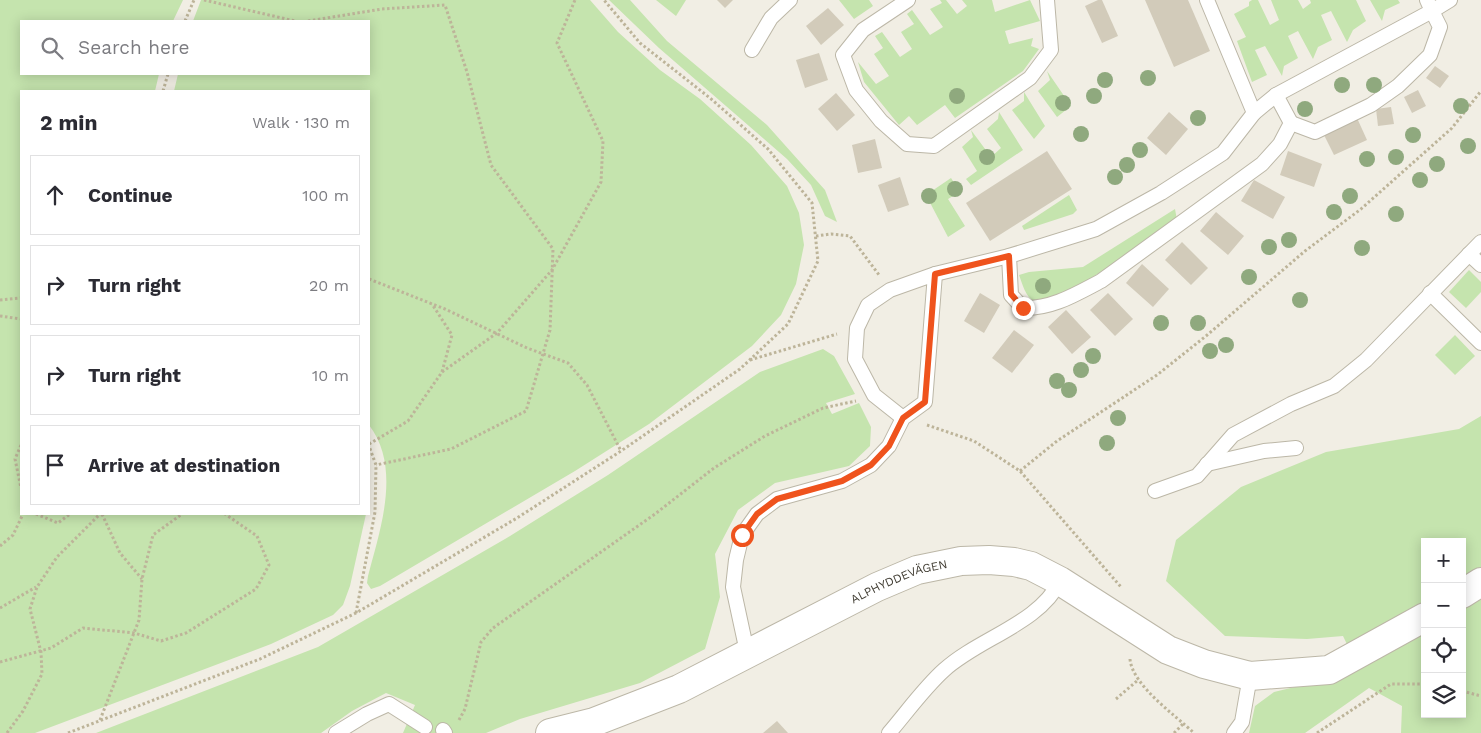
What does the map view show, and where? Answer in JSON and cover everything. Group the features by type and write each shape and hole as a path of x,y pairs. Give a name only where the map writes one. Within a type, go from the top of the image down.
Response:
{"street":[{"name":"ALPHYDDEVÄGEN","path":"550,733 594,722 679,689 747,652 877,588 918,570 961,561 988,560 1014,562 1031,566 1060,581 1168,650 1204,664 1250,676 1329,670 1421,619"},
{"path":"1466,591 1481,582"}],"lane":[{"path":"752,50 771,18 790,0"},
{"path":"908,0 863,30 843,55 856,90 881,121 908,144 934,146 1030,78 1050,50 1047,0"},
{"path":"1207,0 1254,113"},
{"path":"903,418 874,394 854,359 857,328 868,305 890,290 935,274 1009,256 1096,228 1161,193 1223,153 1254,113 1276,95 1429,6 1450,0"},
{"path":"1276,95 1291,123 1315,132 1371,104 1398,86 1430,55 1440,27 1429,6"},
{"path":"1009,256 1011,294 1023,308 1041,308 1074,295 1130,260 1262,164 1280,144 1291,123"},
{"path":"1155,491 1197,476 1233,435 1291,404 1334,386 1366,360 1481,242"},
{"path":"1469,254 1481,265"},
{"path":"747,652 733,587 736,560 742,535 757,514 777,499 842,481 871,465 889,446 903,418 925,402 935,274"},
{"path":"1430,293 1481,343"},
{"path":"1207,464 1264,451 1296,448"},
{"path":"888,733 944,670 991,637 1042,606 1054,592 1060,581"},
{"path":"1234,733 1242,722 1250,676"},
{"path":"336,733 367,714 389,704 424,727"}],"path":[{"path":"185,20 194,0"},
{"path":"204,0 291,20"},
{"path":"442,372 497,334 552,270 601,182 603,141 557,43 575,0"},
{"path":"68,733 260,659 356,613 517,518 621,451 740,369 788,324 818,261 812,203 768,149 710,98 640,43 604,0"},
{"path":"314,20 382,9 445,5 467,72 491,165 553,249 550,330 526,411 451,449 376,465"},
{"path":"163,90 168,75"},
{"path":"1020,471 1057,441 1157,375 1240,308 1305,250 1361,209 1452,128 1481,91"},
{"path":"816,236 831,234 850,236 890,290"},
{"path":"370,279 568,363 587,385 621,451"},
{"path":"0,300 20,298"},
{"path":"370,444 408,421 442,372 452,335 432,304"},
{"path":"0,316 20,319"},
{"path":"749,360 857,328"},
{"path":"444,732 457,725 465,709 481,642 493,628 656,514 714,468 765,436 823,408 862,400"},
{"path":"903,418 974,440 1020,471 1123,588"},
{"path":"20,447 14,459 20,484"},
{"path":"356,613 376,512 376,465 370,448"},
{"path":"0,546 14,535 23,515"},
{"path":"38,515 58,523 69,515"},
{"path":"7,733 23,711 42,674 41,652 30,609 37,587 57,557 100,515"},
{"path":"102,515 120,552 142,579"},
{"path":"99,721 140,620 142,579 153,535 181,515"},
{"path":"0,662 51,648 83,628 134,633 161,640 186,633 256,589 269,565 257,536 226,515"},
{"path":"0,608 37,587"},
{"path":"1134,628 1130,647 1131,666 1138,680 1194,733"},
{"path":"1116,699 1138,680"},
{"path":"1317,733 1391,684 1421,684"},
{"path":"1466,692 1481,696"},
{"path":"1174,733 1184,723"}],"green space":[{"path":"0,0 183,0 173,20 20,20 20,75 159,75 155,90 20,90 20,515 366,515 350,586 343,605 333,615 271,644 35,733 0,733"},
{"path":"201,0 590,0 618,32 660,70 700,99 751,145 787,186 799,213 804,245 796,284 781,315 752,346 649,424 575,471 380,586 371,589 367,583 382,519 386,480 384,460 379,442 370,427 370,90 174,90 178,75 370,75 370,20 193,20"},
{"path":"609,0 630,0 667,41 767,125 825,190 837,222 825,216 811,185 787,159 659,48"},
{"path":"656,0 686,0 676,16"},
{"path":"839,0 869,0 873,6 854,19"},
{"path":"940,0 946,0 957,14 967,6 962,0 992,0 995,12 1030,0 1040,21 1005,31 1009,44 1033,38 1031,46 1039,49 1023,71 955,118 945,105 917,125 909,116 899,125 864,82 858,62 876,84 889,76 874,54 883,48 875,36 882,32 900,57 912,49 901,32 914,24 907,14 912,10 930,35 943,27 930,9 942,3"},
{"path":"1258,0 1270,25 1279,20 1271,0 1298,0 1303,9 1311,3 1310,0 1356,0 1366,21 1353,30 1347,42 1331,11 1321,15 1332,40 1318,47 1313,59 1298,31 1288,36 1298,58 1284,66 1282,76 1265,46 1255,50 1267,75 1252,82 1237,41 1246,37 1234,14 1249,6 1249,2"},
{"path":"1370,0 1398,0 1400,3 1385,10 1382,21"},
{"path":"1047,71 1071,106 1057,117 1038,91 1050,80"},
{"path":"1024,92 1045,126 1034,139 1012,110 1024,101"},
{"path":"999,112 1023,150 971,185 966,179 977,171 962,147 973,137 971,130 991,157 1001,148 987,129 998,119"},
{"path":"951,178 960,192 948,199 965,226 948,237 926,195"},
{"path":"1069,195 1077,210 1073,214 1024,230 1022,226"},
{"path":"1175,209 1177,220 1083,283 1045,300 1034,301 1027,294 1019,275 1029,272 1083,267"},
{"path":"1469,270 1481,282 1481,292 1466,308 1449,292"},
{"path":"1455,335 1475,356 1455,375 1435,355"},
{"path":"823,349 834,356 855,394 826,403 832,414 859,403 871,427 870,446 849,466 775,483 738,510 715,554 720,597 705,649 640,683 520,719 486,733 403,733 415,705 386,693 352,711 321,733 96,733 318,647 505,539 608,475 760,372"},
{"path":"1481,416 1481,733 1401,733 1402,706 1369,688 1305,733 1249,733 1255,706 1274,692 1332,678 1357,665 1343,636 1307,639 1225,636 1166,581 1176,540 1241,487 1326,452 1459,429"}],"building":[{"path":"717,0 733,0 725,8"},
{"path":"1102,0 1118,36 1102,43 1085,6"},
{"path":"1145,0 1188,0 1210,51 1174,67"},
{"path":"828,8 844,25 821,45 806,26"},
{"path":"819,53 828,80 805,88 796,60"},
{"path":"1435,66 1449,76 1440,88 1426,78"},
{"path":"1418,90 1426,106 1412,113 1404,97"},
{"path":"836,93 855,115 837,131 818,109"},
{"path":"1391,107 1394,124 1378,126 1376,109"},
{"path":"1169,112 1188,129 1166,155 1147,138"},
{"path":"1357,118 1367,140 1334,155 1323,133"},
{"path":"875,139 882,168 858,173 852,145"},
{"path":"1047,151 1072,189 990,241 966,203"},
{"path":"1288,151 1322,164 1314,187 1280,175"},
{"path":"900,177 909,205 888,212 878,185"},
{"path":"1254,180 1285,197 1273,219 1241,201"},
{"path":"1216,212 1244,236 1228,255 1200,231"},
{"path":"1182,242 1208,268 1191,285 1165,260"},
{"path":"1142,264 1169,289 1153,307 1126,283"},
{"path":"980,293 1000,305 984,333 964,321"},
{"path":"1108,293 1133,319 1115,336 1090,310"},
{"path":"1066,310 1091,337 1072,354 1048,327"},
{"path":"1014,330 1034,345 1012,373 992,358"},
{"path":"777,721 788,733 763,733"}],"route":[{"path":"742,535 757,514 777,499 842,481 871,465 889,446 903,418 925,402 935,274 1009,256 1011,294 1023,308"}]}
